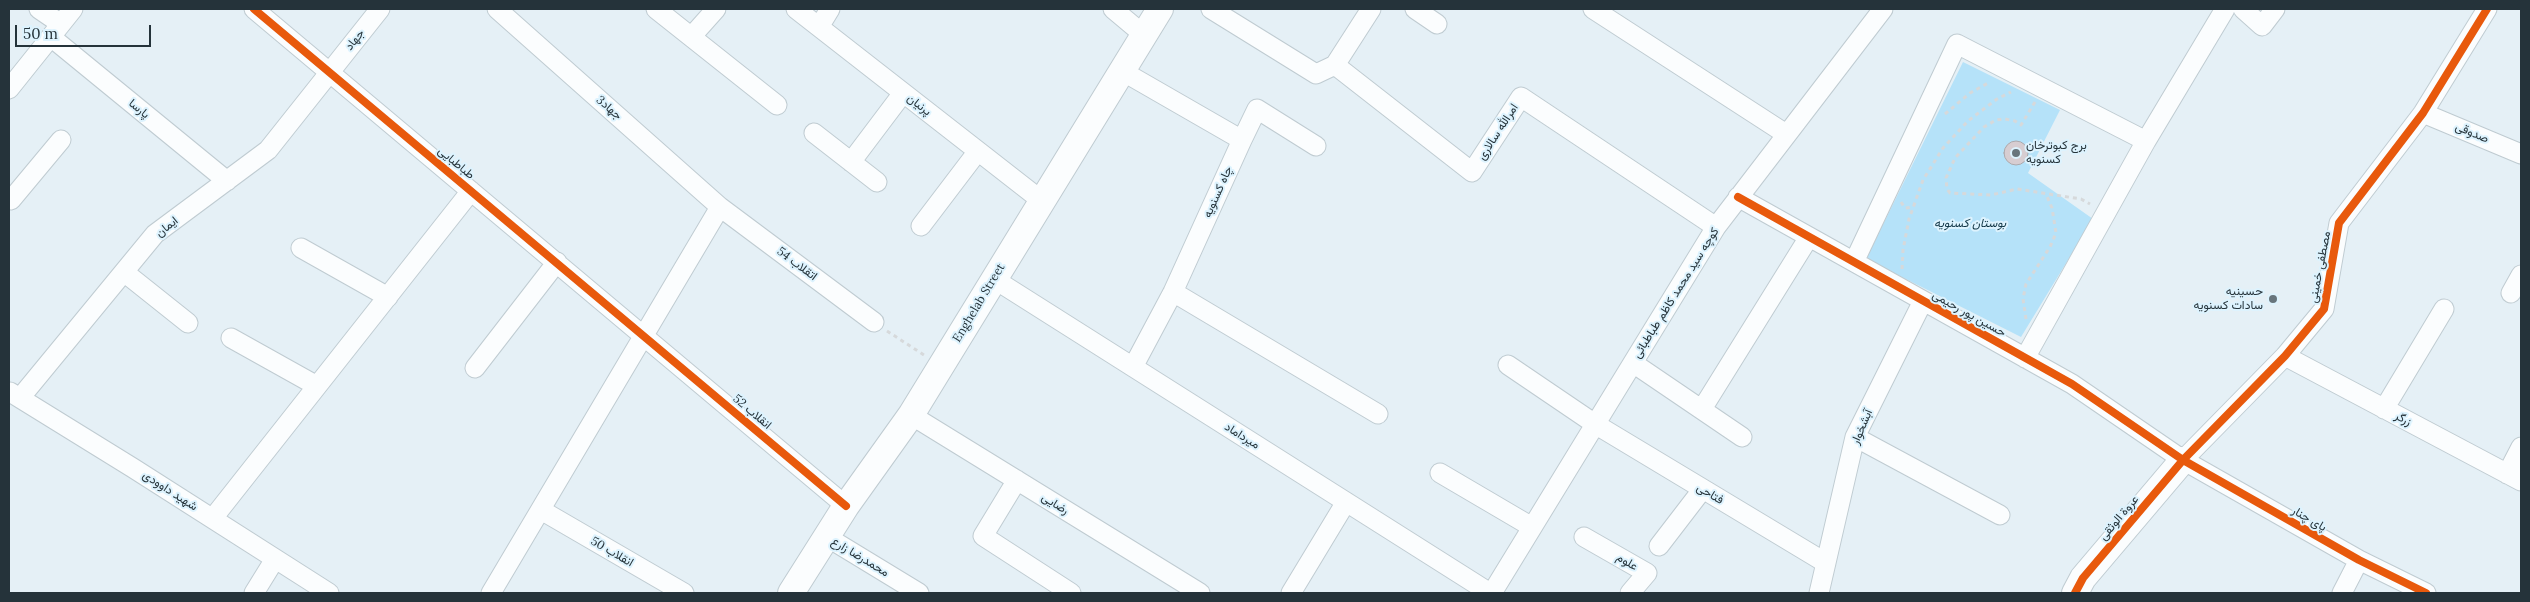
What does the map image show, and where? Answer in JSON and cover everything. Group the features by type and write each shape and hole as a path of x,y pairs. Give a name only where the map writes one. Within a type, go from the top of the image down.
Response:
{"main road":[{"name":"Enghelab Street","path":"791,593 846,506 911,414 1160,9"},
{"name":"عروة الوثقی","path":"2075,593 2084,578 2183,460"}],"street":[{"name":"پارسا","path":"39,9 56,31 227,180"},
{"path":"9,89 73,9"},
{"name":"طباطبایی","path":"254,9 644,336"},
{"name":"جهاد","path":"329,72 380,9"},
{"name":"جهاد3","path":"497,9 720,207"},
{"path":"656,9 777,105"},
{"path":"691,37 716,9"},
{"name":"پرنیان","path":"796,9 1042,201"},
{"path":"820,27 830,9"},
{"path":"1114,9 1144,35"},
{"path":"1211,9 1316,74 1335,65 1371,9"},
{"path":"1415,9 1437,24"},
{"path":"1593,9 1786,134"},
{"name":"کوچه سید محمد کاظم طباطبائی","path":"1491,593 1716,227 1883,9"},
{"path":"2025,358 2146,141 2225,9"},
{"path":"2243,9 2262,26 2275,9"},
{"name":"مصطفی خمینی","path":"2183,460 2285,356 2324,309 2339,223 2423,113 2487,9"},
{"path":"1854,262 1957,44 2146,141"},
{"name":"امرالله سالاری","path":"1335,65 1472,172 1521,97 1716,227"},
{"path":"1122,71 1242,140"},
{"name":"ایمان","path":"14,395 156,234 268,150 329,72"},
{"path":"851,162 903,93"},
{"name":"چاه کسنویه","path":"1133,367 1172,292 1257,109 1316,146"},
{"name":"صدوقی","path":"2423,113 2521,154"},
{"path":"814,133 877,182"},
{"path":"9,200 61,140"},
{"path":"922,226 978,152"},
{"path":"213,518 471,191"},
{"name":"حسین پور رحیمی","path":"1738,197 1902,287 1923,301 2072,384 2183,460"},
{"path":"491,593 720,207"},
{"name":"اتقلاب 54","path":"720,207 874,322"},
{"path":"1702,409 1808,237"},
{"path":"301,248 388,296"},
{"path":"475,368 556,262"},
{"path":"124,272 188,323"},
{"path":"2511,292 2521,275"},
{"name":"میرداماد","path":"994,279 1491,593"},
{"path":"1172,292 1378,414"},
{"name":"آبشخوار","path":"1819,593 1855,436 1923,301"},
{"path":"2384,409 2444,309"},
{"name":"انقلاب 52","path":"644,336 846,506"},
{"path":"230,338 317,386"},
{"name":"زرگر","path":"2285,356 2514,477"},
{"path":"1633,363 1742,437"},
{"name":"فتاحی","path":"1508,365 1595,424 1826,563"},
{"name":"شهید داوودی","path":"14,395 213,518 329,593"},
{"name":"رضایی","path":"911,414 1200,593"},
{"path":"1855,436 2000,515"},
{"path":"2514,477 2521,447"},
{"name":"پای چنار","path":"2183,460 2359,560 2426,593"},
{"path":"1440,473 1532,527"},
{"path":"1017,480 983,536 1071,593"},
{"path":"1659,546 1702,490"},
{"path":"1291,593 1346,502"},
{"name":"انقلاب 50","path":"541,510 684,593"},
{"name":"محمدرضا زارع","path":"827,537 919,593"},
{"name":"علوم","path":"1584,537 1647,573 1630,593"},
{"path":"254,593 275,559"},
{"path":"2342,593 2359,560"}],"path":[{"path":"1939,122 1944,114 1970,93 1991,81 1999,83"},
{"path":"1902,287 1902,250 1907,227 1923,180 1943,148 1968,121 2002,96 2036,85"},
{"path":"2036,85 2021,125 2005,119 1996,120 1984,127 1955,158 1946,178 1947,189 1950,193 1991,194 2017,189 2046,193 2080,199 2107,212"},
{"path":"2002,96 2003,88"},
{"path":"2036,340 2024,315 2023,299 2026,284 2050,247 2056,233 2052,208 2046,193"},
{"path":"874,322 941,366"}],"green space":[{"name":"بوستان کسنویه","path":"1963,62 2060,110 2028,173 2093,219 2021,337 1866,259"}],"building":[{"name":"برج کبوترخان کسنویه","path":"2016,141 2024,145 2028,153 2024,161 2016,165 2008,161 2004,153 2008,145"}],"cycle path":[{"path":"254,9 846,506"},
{"path":"2075,593 2083,578 2183,460 2285,356 2324,309 2339,223 2423,113 2487,9"},
{"path":"1738,197 2072,384 2183,460 2359,560 2426,593"}],"place":[{"name":"برج کبوترخان کسنویه","path":"2016,153"},
{"name":"حسینیه سادات کسنویه","path":"2273,299"}]}
